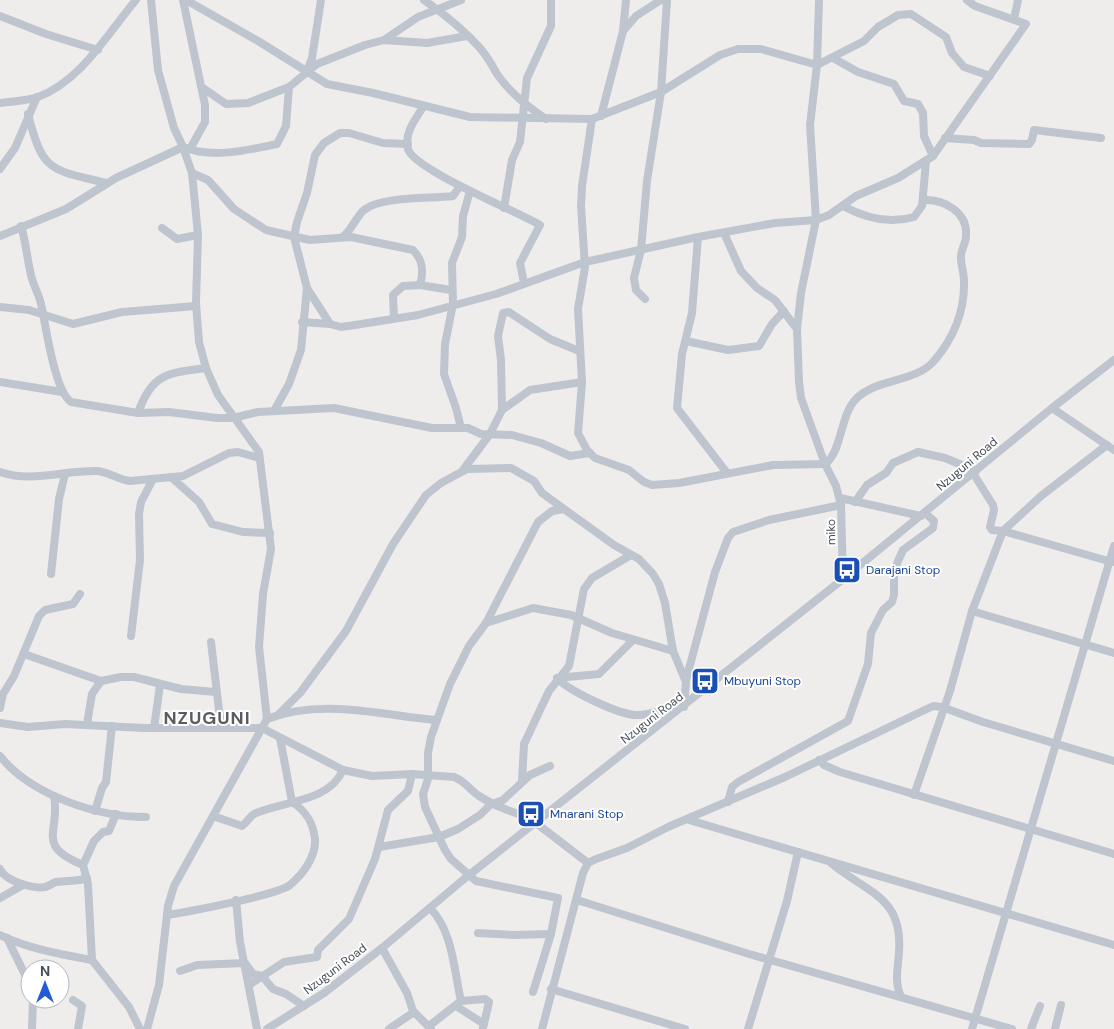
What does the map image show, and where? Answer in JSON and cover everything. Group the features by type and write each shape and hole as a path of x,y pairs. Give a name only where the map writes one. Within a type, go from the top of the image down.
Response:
{"street":[{"path":"146,1029 159,985 167,915 174,886 267,719 259,646 262,601 271,549 259,452 218,395 206,368 199,342 196,306 198,235 192,173 186,148 171,120 158,70 151,0"},
{"path":"185,0 258,41 306,73 334,87 373,93 423,107 470,117 592,119 661,92 720,55 738,49 761,50 817,65 864,41 890,19 898,15 911,14 920,17 929,26 946,37 953,55 964,68 990,76"},
{"path":"0,236 66,209 106,183 145,163 186,148 205,122 203,88 185,0"},
{"path":"306,73 312,58 321,0"},
{"path":"424,0 438,10 481,49 502,80 523,104 546,119"},
{"path":"203,88 222,102 235,104 260,100 289,87 317,64 339,54 384,40 418,17 461,0"},
{"path":"504,208 512,160 520,142 523,104 532,65 550,31 551,0"},
{"path":"601,116 623,31 626,0"},
{"path":"623,31 636,16 661,0"},
{"path":"645,299 634,286 635,271 641,250 647,181 661,92 667,0"},
{"name":"miko","path":"818,0 817,65 812,99 809,147 816,220 801,293 797,329 801,398 841,502 843,579"},
{"path":"302,322 330,324 341,327 418,315 452,304 496,294 585,262 698,237 724,234 775,223 816,220 829,216 856,196 898,178 933,156 1026,24 979,7 967,0"},
{"path":"1014,19 1018,0"},
{"path":"0,104 37,97 76,72 98,50 133,1"},
{"path":"0,16 46,34 98,50"},
{"path":"384,40 427,43 468,36"},
{"path":"833,58 858,72 894,84 904,101 918,104 923,113 924,136 933,156"},
{"path":"186,148 202,153 259,149 278,144 286,126 289,87"},
{"path":"0,169 15,148 28,114 37,97"},
{"path":"423,107 410,128 408,144 410,154 416,161 460,186 541,227 520,263 524,283"},
{"path":"28,114 38,150 50,165 61,172 106,183"},
{"path":"592,119 581,206 585,262 578,309 582,382 578,433 580,441 590,454 608,464 631,471 648,484 679,483 773,465 825,464 834,451 846,416 856,399 880,385 928,367 946,344 960,316 964,290 960,259 966,236 964,223 956,210 943,202 923,200"},
{"path":"945,138 974,140 981,143 1029,144 1034,130 1101,138"},
{"path":"330,324 307,288 294,237 307,193 314,155 324,143 337,134 345,133 383,143 408,144"},
{"path":"843,206 866,217 912,218 920,211 923,200 926,162"},
{"path":"192,173 210,182 234,208 254,224 272,232 317,241 343,237 392,244 413,250 422,264 423,274 420,285"},
{"path":"343,237 356,224 363,211 370,206 452,196 460,186"},
{"path":"461,428 444,374 452,304 452,263 462,237 463,216 470,191"},
{"path":"22,226 28,249 31,274 41,302 46,336 62,392 71,402 138,413 169,412 233,418 244,413 334,408 432,428 470,428 480,434 532,440 570,456 590,454"},
{"path":"162,228 177,239 198,235"},
{"path":"724,234 741,271 784,311 797,329"},
{"path":"698,237 692,312 677,402 678,412 727,473"},
{"path":"394,318 392,299 396,291 403,286 420,285 451,290"},
{"path":"274,411 299,357 307,288"},
{"path":"0,307 29,310 73,324 122,312 196,306"},
{"path":"686,341 728,350 759,346 772,324 784,311"},
{"path":"279,714 300,693 346,631 380,566 426,495 463,470 490,434 502,410 501,360 498,336 503,312 509,312 550,339 579,351"},
{"name":"Nzuguni Road","path":"267,1029 324,993 382,948 470,875 684,707 1052,408 1114,360"},
{"path":"138,413 150,389 164,375 206,368"},
{"path":"0,382 62,392"},
{"path":"502,410 530,390 582,382"},
{"path":"914,795 942,707 950,691 972,611 1003,531 1041,496 1112,448 1052,408"},
{"path":"855,502 867,485 886,473 893,463 923,451 945,458 975,472 993,505 994,510 990,527 995,531 1003,531 1112,562"},
{"path":"0,472 24,478 95,471 109,473 123,481 171,477 190,473 230,453 260,458"},
{"path":"463,470 511,468 534,481 542,492 564,509 648,567 659,584 673,651 686,682"},
{"path":"51,574 59,499 65,474"},
{"path":"171,477 200,502 212,524 244,532 270,533"},
{"path":"131,636 140,560 139,514 141,502 153,479"},
{"path":"557,678 579,695 632,715 646,714 666,708 684,707 686,682 715,572 728,538 733,532 769,520 841,502 855,502 923,514 934,521 933,528 903,550 898,561 894,573 894,595 892,602 883,610 871,634 868,664 860,692 848,721 738,782 732,787 728,802"},
{"path":"533,992 551,934 558,898 476,881 448,855 423,800 428,775 428,753 436,720 465,653 486,623 538,522 552,511 564,509"},
{"path":"972,1029 1056,743 1112,562 1114,546"},
{"path":"522,781 524,744 557,678 569,666 582,593 589,581 631,555"},
{"path":"0,708 4,694 40,616 45,610 73,604 80,594"},
{"path":"486,623 531,608 579,618 633,640 673,651"},
{"path":"972,611 1114,653"},
{"path":"557,678 599,674 633,640"},
{"path":"211,642 221,727"},
{"path":"24,654 101,681 121,676 134,676 160,685 216,692"},
{"path":"87,724 92,694 101,681"},
{"path":"154,728 160,685"},
{"path":"542,1029 583,873 588,863 785,778 930,707 942,707 993,725 1114,761"},
{"path":"267,719 279,714 343,708 436,720"},
{"path":"0,724 28,726 87,724 154,728 262,728 342,770 372,776 412,774 460,779 479,796 509,811 538,822 588,863"},
{"path":"95,810 102,788 106,782 112,726"},
{"path":"167,915 286,887 296,880 309,862 315,843 313,829 305,811 292,802 280,738"},
{"path":"0,756 27,782 54,796 95,810 146,817"},
{"path":"820,760 824,765 840,772 1114,854"},
{"path":"379,847 439,836 464,825 493,803 503,800 522,781 550,766"},
{"path":"213,816 242,826 253,814 316,794 332,786 342,770"},
{"path":"249,985 284,962 317,957 318,950 348,919 379,847 388,810 408,790 412,774"},
{"path":"54,796 51,834 54,845 62,855 83,865"},
{"path":"116,814 109,831 103,832 94,841 83,865 87,878 92,960 129,1007 140,1029"},
{"path":"689,820 1114,945"},
{"path":"748,1029 787,901 798,852"},
{"path":"828,861 875,892 896,918 900,947 896,981 901,997"},
{"path":"0,869 6,876 23,885 47,886 54,882 78,881 87,878"},
{"path":"0,898 23,885"},
{"path":"236,900 257,1029"},
{"path":"576,900 770,960 1012,1029"},
{"path":"382,948 407,993 414,1012 430,1027 442,1014 458,1003 485,999 489,1002 483,1026 458,1003 445,933 436,914 430,908"},
{"path":"478,933 513,935 551,934"},
{"path":"4,937 49,953 92,960"},
{"path":"4,937 20,966"},
{"path":"245,963 253,974 262,976 273,989 286,994 304,1006"},
{"path":"180,972 197,965 245,963"},
{"path":"551,989 685,1029"},
{"path":"73,1000 82,1006 78,1029"},
{"path":"1031,1029 1040,1006"},
{"path":"1055,1029 1061,1006"},
{"path":"32,1029 33,1009"},
{"path":"384,1029 388,1029 414,1012"}],"place":[{"name":"Darajani Stop","path":"847,570"},
{"name":"Mbuyuni Stop","path":"705,681"},
{"name":"Mnarani Stop","path":"531,814"}],"district":[{"name":"NZUGUNI","path":"207,718"}]}
